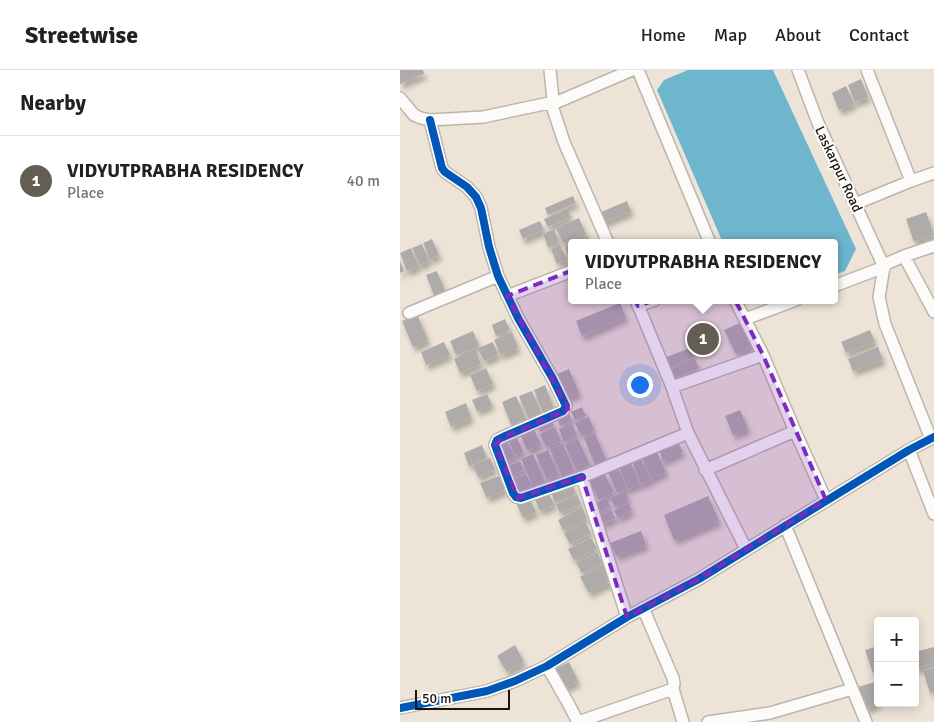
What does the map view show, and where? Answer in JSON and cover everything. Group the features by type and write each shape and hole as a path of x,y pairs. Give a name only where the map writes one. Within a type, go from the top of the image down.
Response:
{"street":[{"path":"550,70 552,103 564,142 606,239"},
{"path":"400,98 414,114 421,118 430,120 483,117 557,102 632,70"},
{"path":"638,70 708,239"},
{"name":"Laskarpur Road","path":"798,70 818,123 884,267"},
{"path":"867,70 911,181"},
{"path":"430,120 442,168 467,187 476,197 482,208 489,247 498,276 566,406 565,409 496,442 495,445 516,497 521,498 582,477 688,433"},
{"path":"855,204 934,173"},
{"path":"838,284 884,267 888,263 904,256 934,246"},
{"path":"904,256 934,312"},
{"path":"400,708 487,692 547,666 627,616 699,579 784,525 932,438 884,324 880,308 880,287 884,267"},
{"path":"507,296 568,273"},
{"path":"409,313 498,276"},
{"path":"637,304 672,387 688,433 746,549"},
{"path":"737,304 763,355 826,500"},
{"path":"745,320 786,304"},
{"path":"672,387 763,355"},
{"path":"706,470 795,431"},
{"path":"909,450 934,514"},
{"path":"582,477 627,616"},
{"path":"784,525 866,722"},
{"path":"643,608 674,683 673,689 683,722"},
{"path":"547,666 578,722 673,689"},
{"path":"708,722 770,713 852,689"}],"highlighted area":[{"path":"614,254 638,306 723,276 763,355 826,500 699,579 627,617 582,477 518,498 495,445 503,437 568,409 507,296"}],"water":[{"path":"688,70 773,70 856,249 845,271 838,274 838,239 721,239 657,90 664,80"}],"building":[{"path":"400,70 423,70 424,74 400,84"},
{"path":"861,79 868,97 855,102 848,85"},
{"path":"846,86 854,104 839,110 832,93"},
{"path":"573,196 576,203 548,215 545,208"},
{"path":"627,201 631,211 603,223 599,213"},
{"path":"567,209 571,217 548,227 544,219"},
{"path":"926,212 934,235 914,242 906,219"},
{"path":"579,218 586,234 568,239 568,241 563,243 556,228"},
{"path":"540,221 544,230 523,239 519,230"},
{"path":"554,229 559,242 548,247 543,234"},
{"path":"432,239 439,255 430,259 423,243"},
{"path":"422,244 429,261 420,265 412,248"},
{"path":"560,245 567,260 557,264 551,249"},
{"path":"411,248 419,266 407,271 400,253"},
{"path":"400,261 404,271 400,273"},
{"path":"437,271 446,293 435,298 426,275"},
{"path":"618,304 620,304 626,317 582,336 576,321"},
{"path":"417,314 428,340 413,347 402,321"},
{"path":"505,319 510,330 496,336 492,325"},
{"path":"742,322 753,346 736,354 724,330"},
{"path":"707,328 713,344 699,350 693,333"},
{"path":"870,330 875,342 846,353 841,342"},
{"path":"473,331 479,346 456,355 450,341"},
{"path":"512,332 518,348 501,355 494,340"},
{"path":"444,342 450,355 426,365 421,352"},
{"path":"493,342 498,355 484,361 478,348"},
{"path":"878,347 883,360 853,371 848,359"},
{"path":"690,348 694,357 668,368 664,358"},
{"path":"475,349 481,364 460,373 454,359"},
{"path":"695,359 699,368 673,379 669,370"},
{"path":"486,368 493,384 477,391 470,375"},
{"path":"569,369 579,393 565,399 555,375"},
{"path":"545,385 554,408 543,413 534,390"},
{"path":"532,391 542,414 529,420 519,396"},
{"path":"487,394 492,405 477,411 472,400"},
{"path":"516,396 527,421 512,427 502,402"},
{"path":"466,403 471,418 451,427 445,412"},
{"path":"582,407 586,416 575,420 571,412"},
{"path":"740,410 748,429 733,435 725,416"},
{"path":"569,413 572,421 560,426 557,418"},
{"path":"589,417 594,430 581,435 575,423"},
{"path":"551,419 554,426 540,432 537,425"},
{"path":"572,424 577,436 564,442 559,429"},
{"path":"555,427 561,441 546,447 540,434"},
{"path":"534,429 541,445 527,450 520,434"},
{"path":"595,434 607,461 595,465 584,438"},
{"path":"516,436 523,452 515,455 508,440"},
{"path":"578,439 590,465 577,471 565,445"},
{"path":"508,442 515,457 506,461 499,446"},
{"path":"678,442 683,452 663,461 659,450"},
{"path":"563,444 575,472 562,477 550,449"},
{"path":"482,445 487,458 469,466 464,453"},
{"path":"548,450 559,475 547,480 536,455"},
{"path":"657,452 666,472 651,479 642,458"},
{"path":"533,454 545,482 533,487 521,459"},
{"path":"490,458 495,469 478,477 473,465"},
{"path":"641,458 651,480 641,484 632,462"},
{"path":"520,461 524,470 510,476 506,467"},
{"path":"631,462 640,484 628,489 619,467"},
{"path":"617,465 627,488 617,493 607,469"},
{"path":"603,471 614,492 599,500 588,479"},
{"path":"526,474 532,486 516,493 511,480"},
{"path":"499,476 505,490 487,498 480,483"},
{"path":"572,483 576,494 555,502 551,492"},
{"path":"548,491 554,505 540,511 534,497"},
{"path":"625,491 629,500 615,507 610,498"},
{"path":"577,495 581,504 560,513 556,504"},
{"path":"708,496 719,521 674,540 664,515"},
{"path":"529,497 536,512 523,518 516,503"},
{"path":"606,498 610,506 597,513 593,504"},
{"path":"628,503 632,510 618,518 614,511"},
{"path":"582,507 587,518 563,530 558,520"},
{"path":"611,510 615,518 602,524 598,517"},
{"path":"585,522 591,533 570,544 564,533"},
{"path":"641,531 646,545 616,556 610,543"},
{"path":"591,538 597,548 574,560 568,549"},
{"path":"597,552 603,563 582,573 576,563"},
{"path":"603,565 611,582 589,593 580,577"},
{"path":"515,645 524,662 507,672 497,656"},
{"path":"874,647 874,673 873,673 865,650"},
{"path":"934,647 934,663 919,668 919,651"},
{"path":"569,662 578,681 564,688 555,669"},
{"path":"934,667 934,692 930,693 923,671"},
{"path":"874,682 874,706 866,709 858,687"}],"cycle path":[{"path":"430,120 442,168 467,187 476,197 481,208 489,247 498,276 518,318 553,379 566,406 563,411 497,440 495,445 513,493 516,497 521,498 582,477"},
{"path":"400,708 487,691 515,681 547,666 627,617 699,579 909,450 934,437"}],"place":[{"name":"VIDYUTPRABHA RESIDENCY","path":"703,339"}]}
